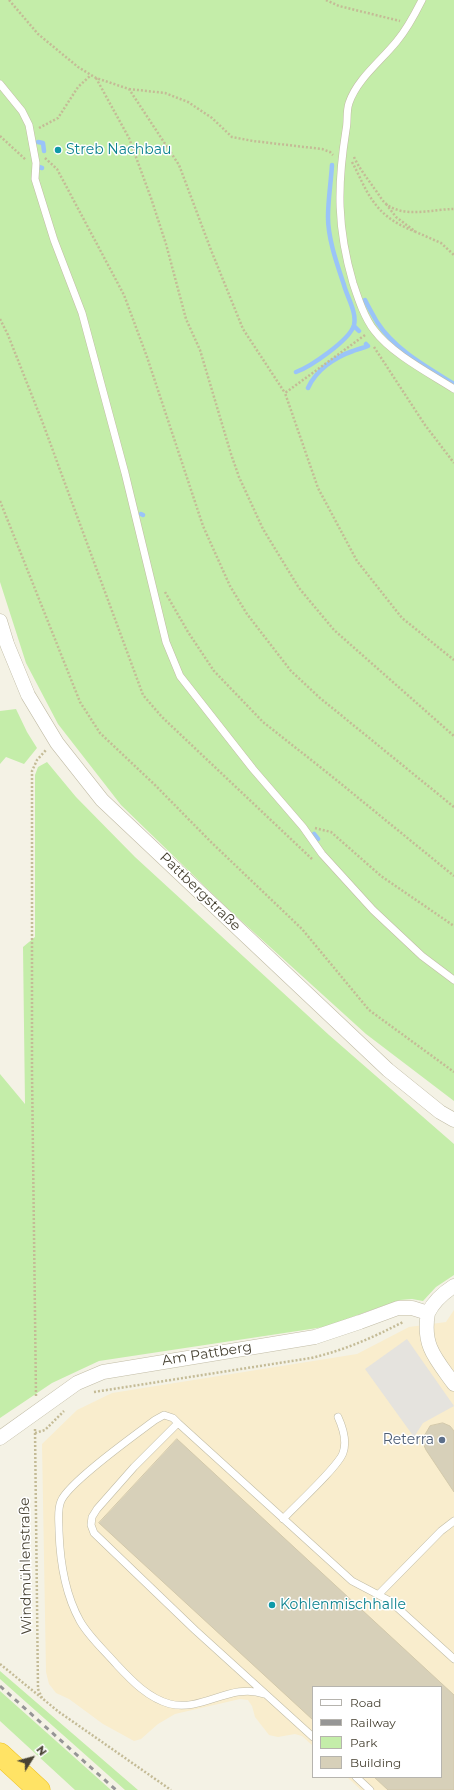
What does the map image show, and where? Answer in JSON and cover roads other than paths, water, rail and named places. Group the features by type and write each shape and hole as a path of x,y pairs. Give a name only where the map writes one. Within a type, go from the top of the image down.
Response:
{"highway":[{"path":"0,1754 39,1790"}],"street":[{"name":"Pattbergstraße","path":"0,621 7,644 28,695 57,743 102,800 388,1070 440,1112 454,1120"},
{"path":"454,1286 432,1304 428,1316 426,1336 434,1356 454,1384"},
{"name":"Am Pattberg","path":"0,1438 77,1383 115,1369 315,1337 398,1308 412,1308 428,1316"}],"lane":[{"path":"422,0 410,23 398,41 354,92 349,103 346,116 347,127 342,155 339,188 340,221 343,241 357,296 374,329 388,344 454,389"},
{"path":"0,84 22,111 29,125 36,163 35,179 54,240 82,313 125,473 166,642 180,676 253,769 303,827 322,854 373,910 422,956 454,980"},
{"path":"268,1696 245,1690 195,1704 181,1705 170,1704 155,1698 142,1690 88,1633 80,1621 72,1604 62,1566 59,1517 61,1501 76,1482 154,1420 164,1415 172,1418 178,1423 352,1581 378,1594 401,1609 454,1659"},
{"path":"283,1519 333,1467 343,1453 344,1439 338,1417"},
{"path":"178,1423 134,1467 97,1509 92,1517 91,1525 94,1533 312,1736"},
{"path":"378,1594 437,1535 454,1521"},
{"path":"357,1778 370,1790"}],"waterway":[{"path":"38,142 43,143 44,151"},
{"path":"296,372 310,365 338,345 351,331 355,320 331,243 328,225 332,165"},
{"path":"365,300 377,322 393,341 412,357 454,384"},
{"path":"354,326 359,331"},
{"path":"308,388 311,381 327,365 346,354 368,346 366,344"},
{"path":"314,834 318,839"}],"railway":[{"path":"0,1686 116,1790"}],"place":[{"name":"Streb Nachbau","path":"58,150"},
{"name":"Reterra","path":"442,1440"},
{"name":"Kohlenmischhalle","path":"272,1605"}]}
